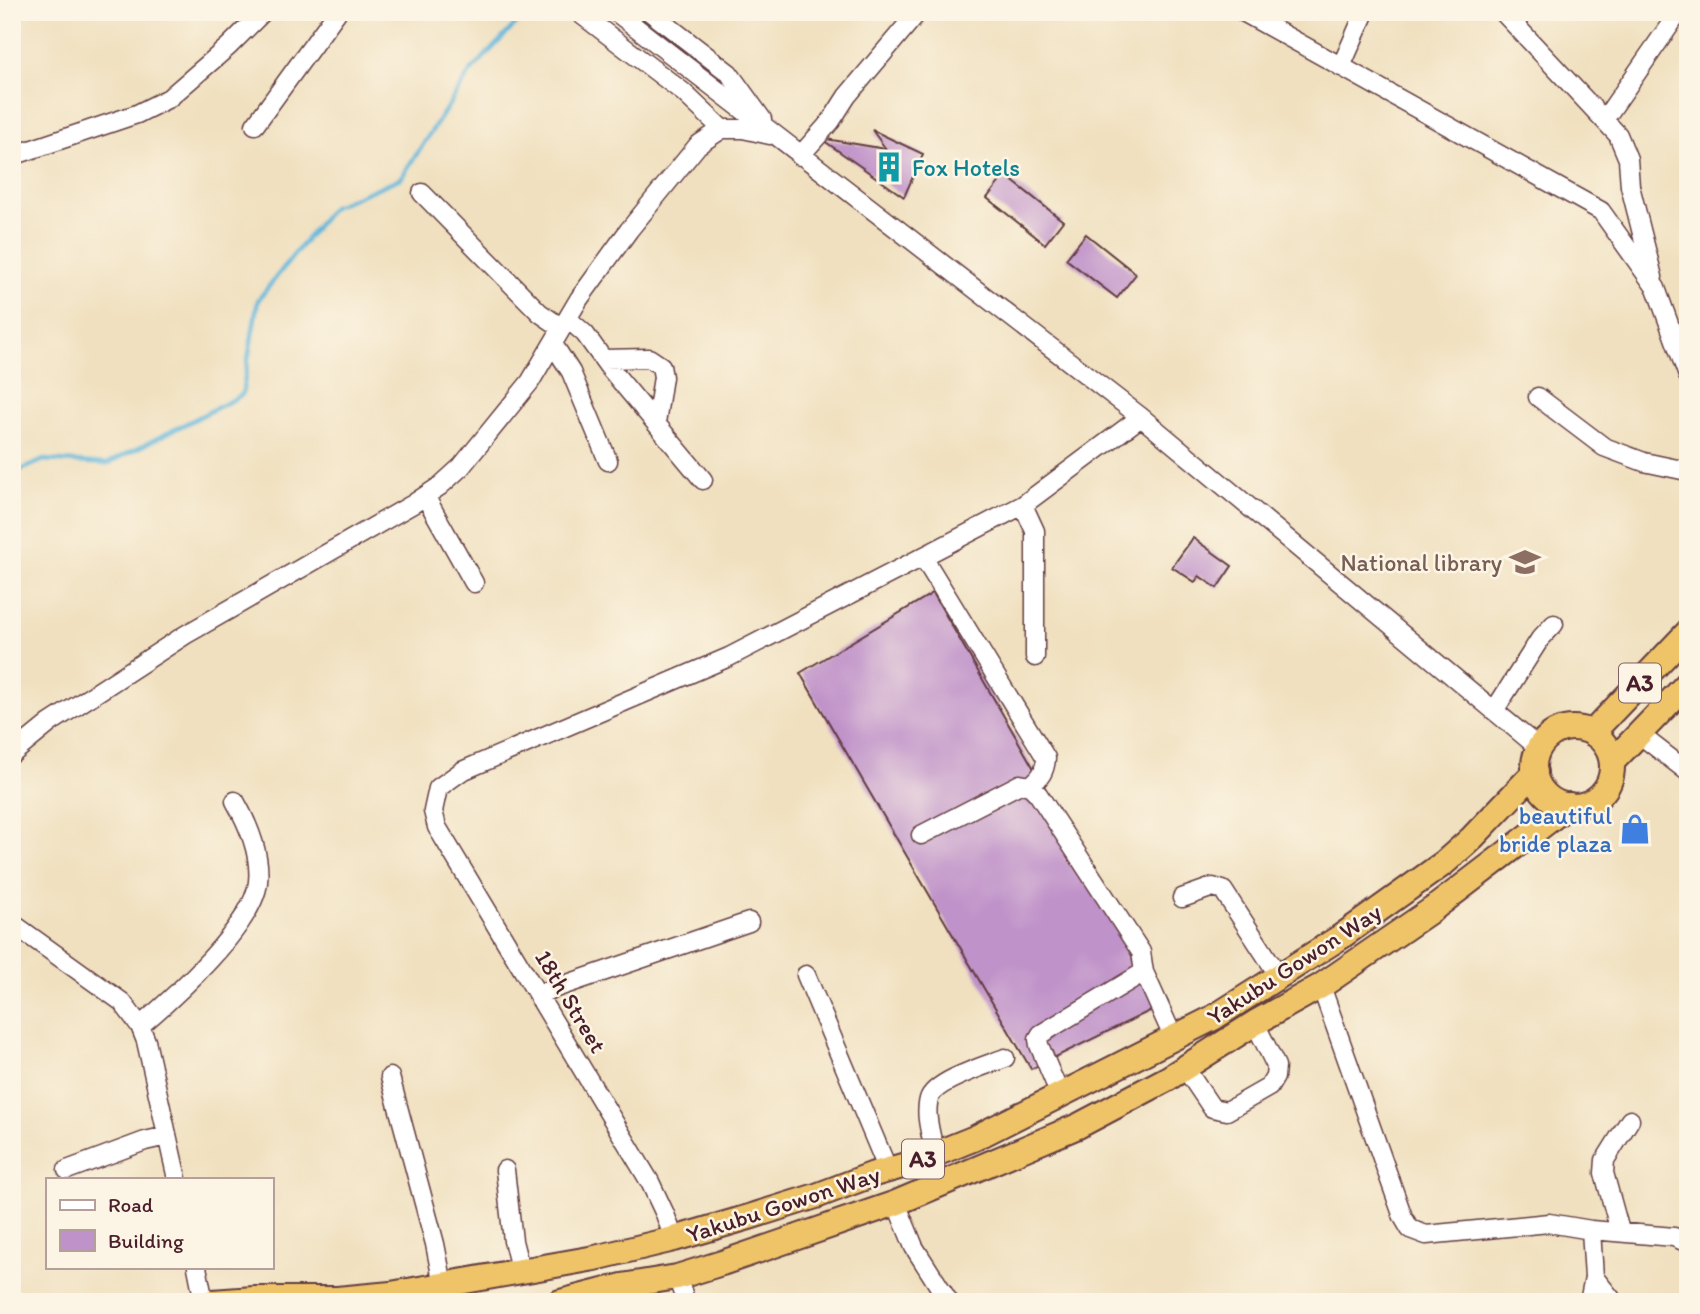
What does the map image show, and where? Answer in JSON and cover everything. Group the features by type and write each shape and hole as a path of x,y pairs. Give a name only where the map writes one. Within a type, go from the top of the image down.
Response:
{"highway":[{"name":"A3","path":"1592,733 1688,632"},
{"name":"A3","path":"1612,762 1688,683"},
{"path":"1568,729 1592,733 1608,750 1612,762 1612,772 1605,790 1589,802 1569,805 1550,798 1543,790 1537,760 1546,739 1556,732 1568,729"},
{"name":"Yakubu Gowon Way","path":"212,1302 254,1299 332,1301 443,1285 595,1258 674,1240 816,1196 975,1138 1213,1018 1339,938 1444,863 1471,839 1537,760"},
{"name":"Yakubu Gowon Way","path":"560,1302 622,1286 677,1278 896,1203 1079,1126 1185,1068 1255,1023 1321,986 1433,909 1569,805"}],"street":[{"path":"12,156 137,114 169,98 229,46 263,12"},
{"path":"255,125 337,12"},
{"path":"578,12 683,92 722,129"},
{"path":"616,12 1141,417 1494,710 1537,760"},
{"path":"800,156 918,12"},
{"path":"1243,12 1601,211 1656,288"},
{"path":"1341,67 1365,12"},
{"path":"1503,12 1618,135 1629,159 1630,186 1656,288 1688,376"},
{"path":"1604,120 1679,12"},
{"path":"662,16 729,72 774,136"},
{"path":"12,754 50,723 185,635 440,486 461,467 530,382 561,330 629,230 698,145 722,129 743,129 774,136"},
{"path":"422,193 540,313 561,330 585,334 703,480"},
{"path":"561,330 571,372 608,461"},
{"path":"603,359 649,358 661,366 663,387 656,423"},
{"path":"1538,397 1604,447 1644,462 1682,470 1688,468"},
{"path":"1030,786 1040,777 1046,758 923,557 1023,505 1141,417"},
{"path":"425,496 474,583"},
{"path":"1023,505 1035,531 1035,657"},
{"name":"18th Street","path":"674,1240 650,1182 436,827 433,811 438,788 462,771 729,657 923,557"},
{"path":"1494,710 1554,624"},
{"path":"1639,734 1688,772"},
{"path":"921,835 1020,785 1030,786 1038,794 1141,952 1144,972 1174,1039"},
{"path":"140,1026 170,1000 230,935 251,904 258,883 257,860 247,822 235,801"},
{"path":"1182,898 1213,887 1223,890 1279,975"},
{"path":"538,994 749,922"},
{"path":"12,923 122,1002 140,1026 146,1041 177,1178"},
{"path":"1060,1095 1039,1045 1041,1034 1144,972"},
{"path":"806,975 888,1170"},
{"path":"1321,986 1403,1217 1410,1229 1426,1235 1549,1223 1591,1230 1674,1237 1688,1243"},
{"path":"1185,1068 1212,1108 1227,1111 1269,1087 1275,1077 1276,1066 1255,1023"},
{"path":"935,1154 928,1110 929,1098 936,1087 1005,1058"},
{"path":"390,1077 435,1244 443,1285"},
{"path":"1620,1231 1604,1172 1605,1160 1630,1120"},
{"path":"67,1170 145,1141 167,1136"},
{"path":"505,1170 513,1241 521,1272"},
{"path":"896,1203 914,1247 949,1302"},
{"path":"1590,1302 1594,1277 1591,1230"},
{"path":"197,1268 204,1302"},
{"path":"1594,1277 1614,1302"},
{"path":"677,1278 685,1302"}],"building":[{"name":"Fox Hotels","path":"872,130 923,154 904,197 820,138 886,149"},
{"path":"1005,175 1063,221 1045,244 987,198"},
{"path":"1086,234 1136,274 1117,298 1066,259"},
{"path":"1193,538 1232,566 1217,588 1199,576 1195,582 1172,567"},
{"path":"933,593 1168,1002 1031,1069 800,673"}],"waterway":[{"path":"12,474 44,460 107,464 242,395 258,300 332,207 401,178 471,71 527,12"}],"place":[{"name":"Fox Hotels","path":"889,167"},
{"name":"National library","path":"1525,562"},
{"name":"beautiful bride plaza","path":"1635,829"}]}
